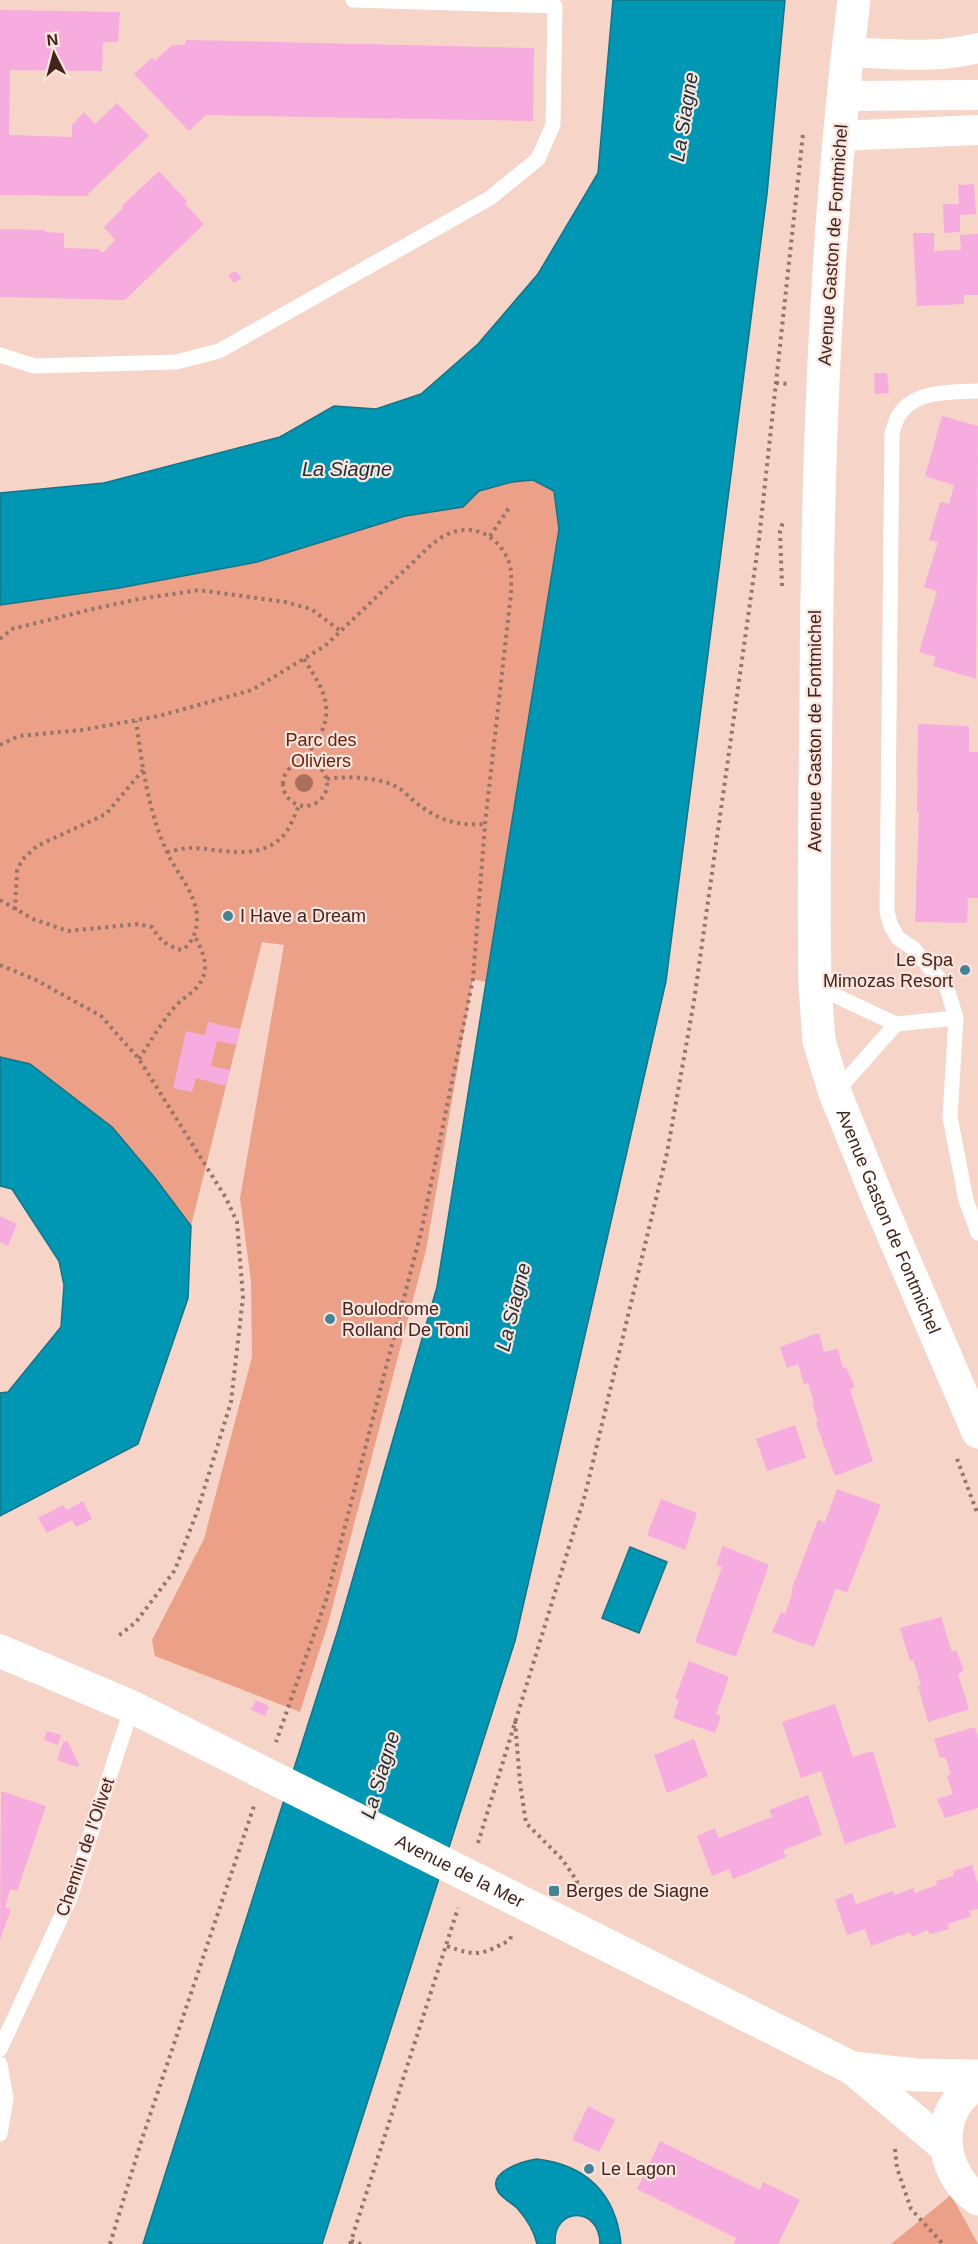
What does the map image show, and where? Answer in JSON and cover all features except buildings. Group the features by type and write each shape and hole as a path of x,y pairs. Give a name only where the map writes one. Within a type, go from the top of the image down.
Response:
{"main road":[{"name":"Avenue Gaston de Fontmichel","path":"854,0 843,96 822,384 817,535 814,986 819,1041 836,1093 880,1204 978,1432"},
{"name":"Avenue de la Mer","path":"0,1651 261,1758 471,1878 574,1927 852,2068"},
{"path":"852,2068 916,2075 978,2076"},
{"path":"852,2068 945,2146"},
{"path":"978,2084 957,2102 948,2123 945,2146 949,2164 957,2180 978,2199"}],"street":[{"path":"848,52 907,55 962,52 978,48"},
{"path":"843,96 978,94"},
{"path":"840,136 978,130"}],"lane":[{"path":"0,355 34,366 176,362 219,351 490,198 538,159 553,125 555,6 353,0"},
{"path":"978,391 929,395 915,401 899,414 892,433 887,912 898,938 914,949 947,988 956,1018 950,1117 966,1200 978,1233"},
{"path":"814,986 896,1024 956,1018"},
{"path":"836,1093 896,1024"},
{"name":"Chemin de l'Olivet","path":"0,2049 70,1898 132,1707"},
{"path":"0,2064 6,2099 0,2134"}],"path":[{"path":"361,2244 351,2242 471,1878 515,1717 585,1495 667,1153 694,1001 759,539 803,133"},
{"path":"490,536 511,505"},
{"path":"0,745 19,736 82,730 136,720 252,690 325,646 432,544 448,534 478,531 490,536 503,548 511,567 511,593 485,824 473,979 422,1228 326,1599 261,1758"},
{"path":"0,639 12,629 93,609 199,590 285,602 311,609 342,632"},
{"path":"304,659 321,686 326,700 327,714 306,762"},
{"path":"0,900 33,920 68,931 138,924 152,927 161,941 171,947 182,950 188,946 194,935 197,911 191,892 167,852 148,795 136,720"},
{"path":"306,762 316,764 327,779 324,797 308,807 291,801 285,794 284,777 289,769 297,764 306,762"},
{"path":"15,909 16,871 22,860 37,846 106,814 143,769"},
{"path":"327,779 356,778 388,783 399,788 428,812 453,823 485,824"},
{"path":"167,852 187,848 246,852 266,847 282,838 299,805"},
{"path":"139,1059 162,1023 177,1005 198,986 204,973 205,954 194,935"},
{"path":"0,965 36,980 101,1016 139,1059 226,1198 237,1222 243,1297 231,1402 198,1509 175,1570 136,1622 117,1637"},
{"path":"515,1717 520,1783 526,1822 562,1858 577,1881 574,1927"},
{"path":"110,2244 145,2131 255,1802"},
{"path":"447,1946 470,1954 486,1952 510,1940 524,1903"},
{"path":"895,2147 897,2168 911,2209 943,2244"}],"green space":[{"name":"Parc des Oliviers","path":"533,480 554,491 559,529 486,982 473,979 426,1250 329,1620 300,1712 155,1656 152,1640 204,1539 252,1357 251,1281 240,1198 284,945 262,942 191,1226 155,1178 30,1064 0,1057 0,605 119,588 257,562 405,516 463,507 479,491 512,482"},
{"path":"951,2195 978,2244 891,2244"}],"water":[{"name":"La Siagne","path":"613,0 785,0 767,194 666,981 515,1641 322,2244 143,2244 338,1630 437,1287 559,529 554,491 533,480 512,482 479,491 463,507 405,516 257,562 119,588 0,605 0,493 104,483 280,437 334,406 376,409 421,394 478,344 538,274 598,173"},
{"path":"0,1057 30,1064 112,1127 155,1178 191,1226 188,1298 138,1444 0,1516 0,1393 8,1392 61,1327 64,1285 59,1261 12,1189 0,1186"},
{"path":"630,1547 667,1562 639,1633 602,1618"},
{"path":"537,2159 571,2168 596,2185 613,2210 621,2244 600,2244 598,2232 593,2223 585,2217 577,2216 568,2217 561,2223 556,2232 555,2244 537,2244 524,2216 499,2193 496,2186 497,2179 508,2169"}],"place":[{"name":"I Have a Dream","path":"228,916"},
{"name":"Le Spa Mimozas Resort","path":"965,970"},
{"name":"Boulodrome Rolland De Toni","path":"330,1319"},
{"name":"Berges de Siagne","path":"554,1891"},
{"name":"Le Lagon","path":"589,2169"}]}
